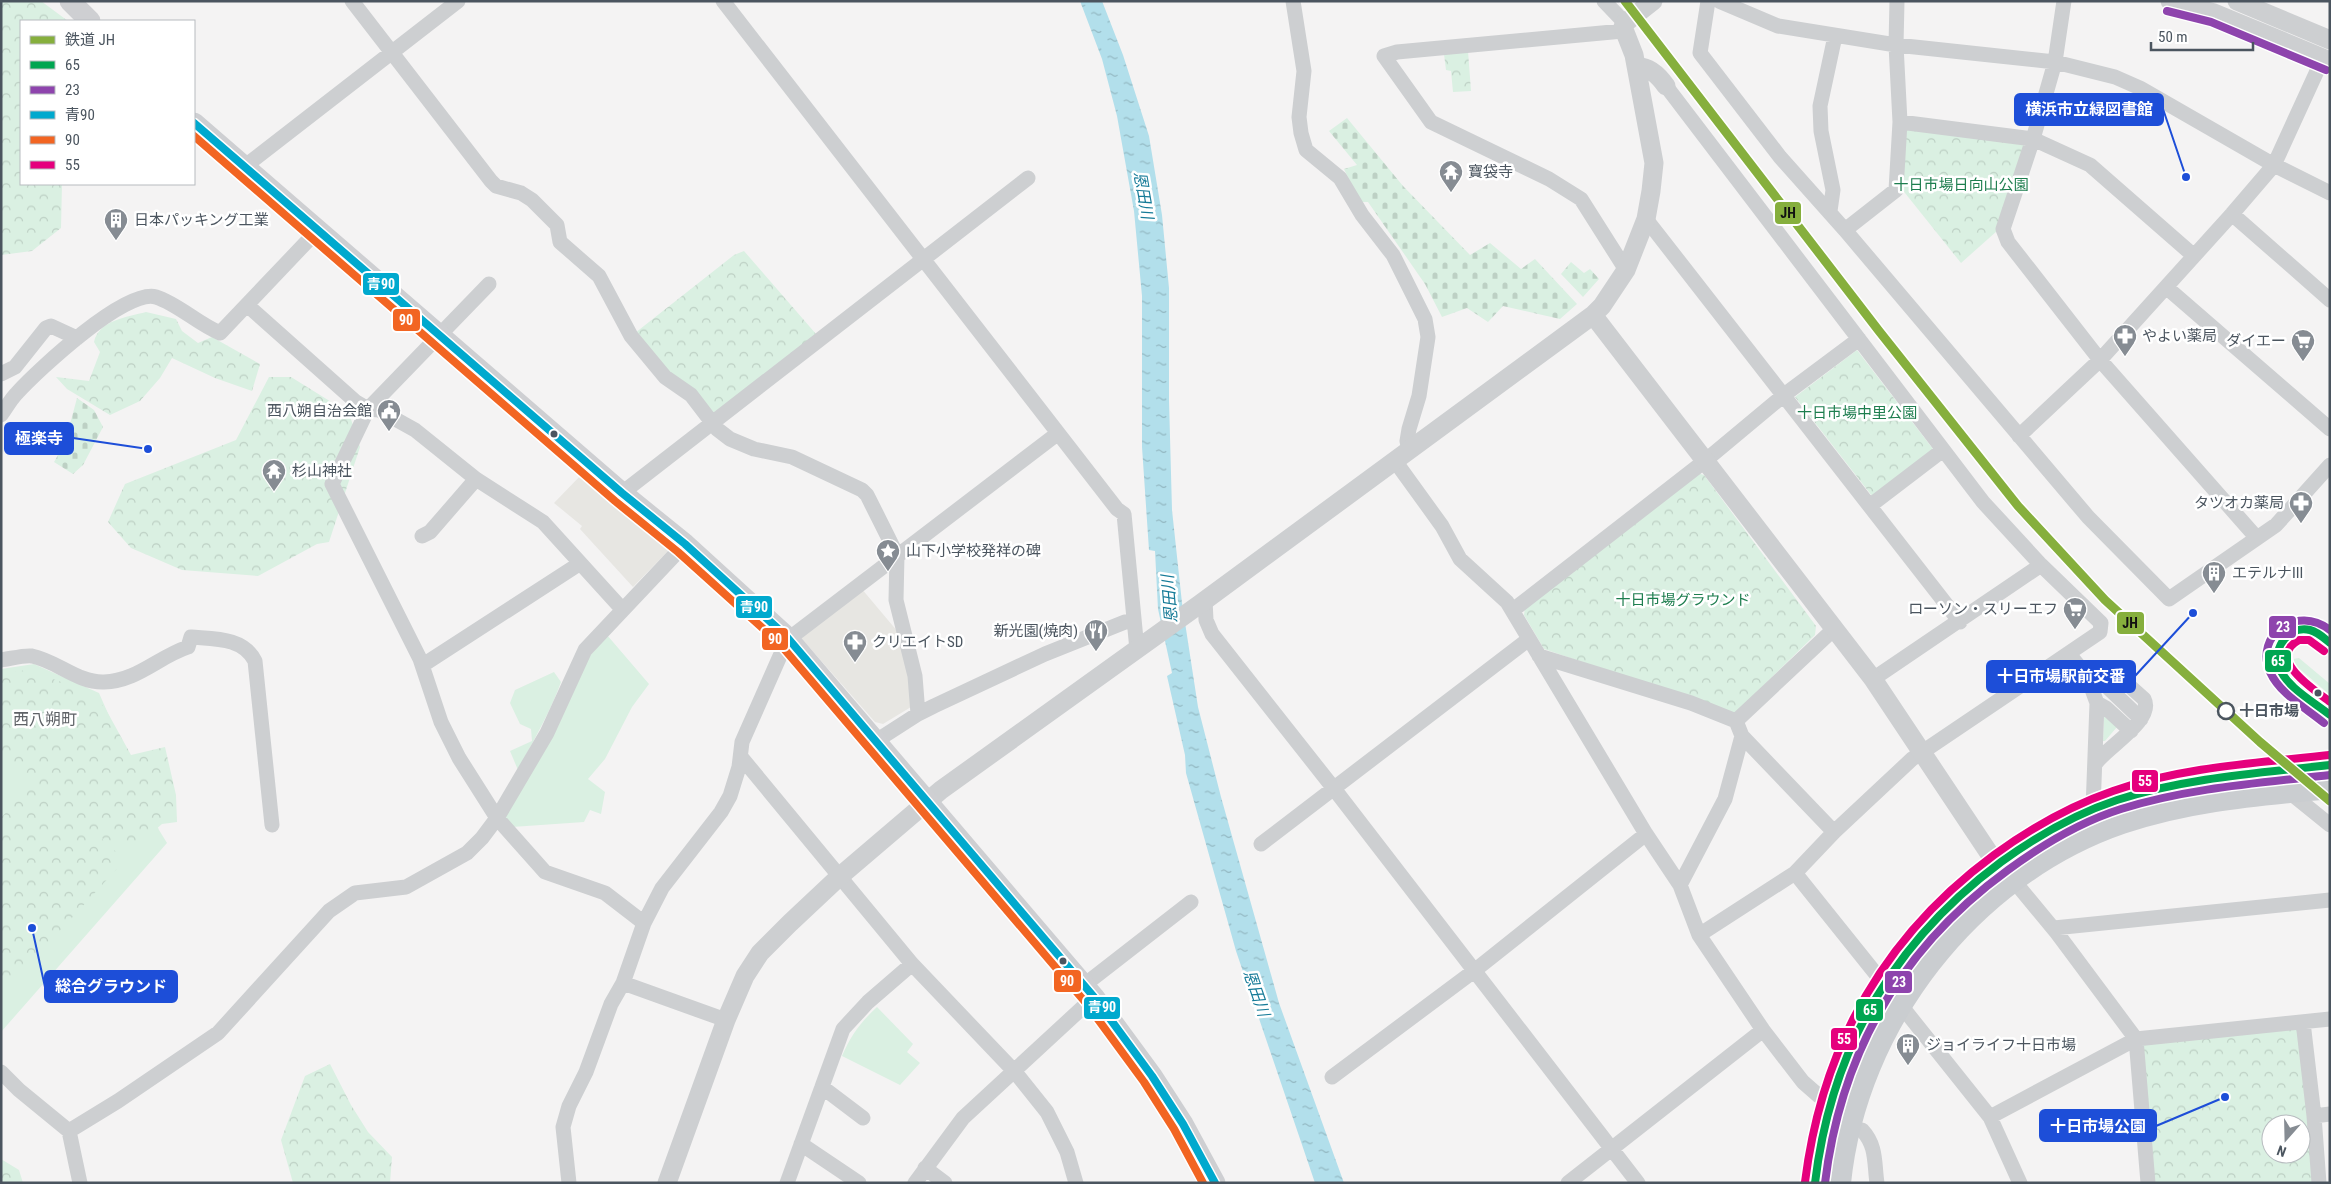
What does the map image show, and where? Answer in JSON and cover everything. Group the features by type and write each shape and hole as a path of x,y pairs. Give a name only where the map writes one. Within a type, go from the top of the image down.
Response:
{"main road":[{"path":"70,1 89,20"},
{"path":"195,125 622,493 685,544 786,636 1088,992 1173,1108 1215,1183"},
{"path":"1815,1183 1817,1161 1832,1098 1852,1046 1884,984 1916,942 1944,911 2006,873 2122,822 2185,805 2288,784 2330,765"},
{"path":"1839,1183 1853,1109 1873,1055 1899,1003 1935,954 1984,905 2006,873 2033,841 2093,809 2125,798 2188,783 2288,784 2330,787"}],"street":[{"path":"352,1 491,181 496,186 521,193 532,200 557,225 560,242 599,276 631,336 665,377 691,395 712,422 730,439 742,445 792,457 865,492 897,555 896,600 915,676 918,714"},
{"path":"244,167 458,1"},
{"path":"723,1 1057,434 1117,509 1124,514 1133,621 1140,647"},
{"path":"1293,1 1304,71 1299,117 1306,150 1340,178 1362,215 1393,254 1425,318 1428,337 1419,396 1402,456 1460,559 1508,602 1513,610 1646,834 1680,885 1699,935 1763,1030 1803,1082 1819,1096"},
{"path":"667,1183 726,1020 745,976 760,953 839,877 927,801 1203,602 1592,316 1602,306 1626,270 1646,219 1654,162 1632,47 1624,27 1604,1"},
{"path":"1626,270 1581,198 1549,179 1431,122 1384,56 1397,52 1624,27 1653,1"},
{"path":"1708,1 1700,53 1780,157 1830,211 2088,517 2169,599 2276,525 2330,465"},
{"path":"1719,1 1778,26 1896,45 2055,62 2115,77 2140,88 2274,165 2330,193"},
{"path":"1845,230 1896,190 1900,122 1896,45 1897,1"},
{"path":"2064,1 2055,62 2033,139 2003,230 2008,242 2100,360 2256,538"},
{"path":"2019,436 2100,360 2274,165 2326,59 2214,13 2170,1"},
{"path":"2237,1 2330,40"},
{"path":"1830,211 1833,190 1821,132 1820,106 1835,36"},
{"path":"1636,67 1648,69 1666,86 1983,502 2041,565 2101,623 2100,632 1922,752 1834,832 1795,873 1699,935"},
{"path":"1900,122 2033,139 2090,165 2194,256"},
{"path":"622,493 1028,178"},
{"path":"2232,214 2330,300"},
{"path":"1646,219 1871,505 1960,622"},
{"path":"1,415 15,394 77,338 117,308 146,297 155,297 220,333 316,231"},
{"path":"490,284 368,409 332,484 423,665 441,722 459,758 497,818 545,872 605,892 644,923"},
{"path":"2166,287 2330,429"},
{"path":"247,305 356,402 368,409 379,410 415,430 476,480 543,522 622,609"},
{"path":"1592,316 1706,460 1873,679 2006,873 2054,928 2136,1040 2148,1183"},
{"path":"1,374 15,367 46,328 50,326 77,338"},
{"path":"1513,610 1706,460 1784,395 1859,339"},
{"path":"569,1183 563,1127 569,1106 586,1072 611,1004 623,983 644,923 662,888 721,812 730,796 741,757 742,742 780,656 792,643 795,634 1057,434"},
{"path":"1871,505 1943,450"},
{"path":"422,536 430,532 476,480"},
{"path":"69,1131 118,1101 218,1033 329,911 355,893 406,887 467,853 482,838 497,818 547,733 584,650 685,544"},
{"path":"423,665 580,564"},
{"path":"1873,679 1960,622 2041,565"},
{"path":"1203,602 1206,620 1212,634 1335,790 1638,1183"},
{"path":"876,742 918,714 1045,654 1125,622 1133,621"},
{"path":"1736,721 1834,629"},
{"path":"1,660 30,656 88,680 103,682 126,679 150,668 175,651 188,647 190,637 223,639 239,644 250,652 255,661 272,825"},
{"path":"1261,844 1335,790 1529,639"},
{"path":"2069,654 2092,680 2097,703 2093,809"},
{"path":"1540,656 1691,703 1736,721 1742,736 1834,832"},
{"path":"2092,680 2115,673 2144,699 2147,708 2141,719 2130,731 2106,751 2096,763"},
{"path":"2097,703 2106,708 2130,731"},
{"path":"1680,885 1725,800 1742,736"},
{"path":"741,757 912,964 1015,1072 1055,1124 1067,1152 1076,1183"},
{"path":"2288,784 2330,825"},
{"path":"1332,1077 1474,971 1646,834"},
{"path":"1795,873 1884,984"},
{"path":"2054,928 2330,900"},
{"path":"914,1183 963,1118 1015,1072 1088,992 1191,902"},
{"path":"787,1183 843,1029 868,1002 912,964"},
{"path":"623,983 726,1020"},
{"path":"1899,1003 1990,1117 2020,1183"},
{"path":"1990,1117 2136,1040 2330,1019"},
{"path":"2303,1022 2314,1116 2319,1183"},
{"path":"1568,1183 1763,1030"},
{"path":"2,1073 19,1090 69,1131 80,1183"},
{"path":"822,1087 863,1118"},
{"path":"2314,1116 2330,1114"},
{"path":"1862,1130 1870,1139 1874,1148 1877,1183"},
{"path":"801,1144 859,1183"},
{"path":"925,1168 945,1183"}],"shaded area":[{"path":"582,474 670,549 633,587 580,529 582,526 554,503"},
{"path":"861,588 898,632 909,678 911,707 883,724 875,722 802,639 803,633"}],"green space":[{"path":"1,1 41,1 67,20 20,20 20,185 62,185 61,228 32,251 1,255"},
{"path":"1468,51 1471,91 1453,92 1451,71 1446,70 1444,54"},
{"path":"1347,118 1403,186 1470,255 1490,243 1521,269 1535,259 1577,304 1560,319 1503,306 1488,322 1467,308 1442,317 1425,284 1368,202 1360,202 1344,169 1357,165 1329,131"},
{"name":"十日市場日向山公園","path":"1905,129 2024,145 1997,231 1961,263 1901,188"},
{"path":"744,251 816,334 713,414 670,374 635,333 734,255"},
{"path":"1571,262 1584,273 1590,269 1599,279 1583,297 1561,274"},
{"path":"146,312 176,319 182,331 198,343 212,337 260,364 252,391 215,378 172,358 160,378 140,401 110,415 67,389 56,377 89,381 100,352 94,342 97,335 108,324"},
{"name":"十日市場中里公園","path":"1857,350 1933,449 1872,496 1795,397"},
{"path":"269,377 291,377 349,413 360,447 329,542 317,544 258,576 182,570 131,548 108,522 125,484 236,440"},
{"path":"77,398 94,410 103,427 83,465 73,474 54,462 65,443"},
{"name":"十日市場グラウンド","path":"1697,473 1704,475 1816,626 1815,635 1734,714 1544,649 1524,615 1525,607"},
{"path":"607,635 649,684 632,707 605,759 588,779 605,792 601,814 590,810 584,822 512,827 503,818 558,726 582,665"},
{"path":"2299,658 2330,684 2330,695 2294,664 2293,659"},
{"path":"34,664 99,693 159,830 167,843 1,1032 1,669"},
{"path":"27,670 70,685 104,706 131,755 165,747 176,795 177,822 162,824 134,848 101,838 125,860 1,995 1,818 34,781 1,755 1,674"},
{"path":"554,672 561,682 557,693 518,770 510,751 532,741 531,729 520,724 510,703 515,690"},
{"path":"2104,716 2117,727 2103,741"},
{"path":"877,1007 913,1044 907,1052 920,1063 900,1085 842,1056 857,1029"},
{"path":"2303,1022 2318,1183 2153,1183 2136,1039"},
{"path":"330,1064 351,1105 368,1132 392,1157 390,1183 293,1183 281,1140 305,1076"},
{"path":"1,1159 19,1170 23,1183 1,1183"}],"water":[{"name":"恩田川","path":"1080,1 1102,1 1123,55 1149,136 1162,215 1169,288 1169,400 1172,510 1182,603 1198,707 1221,797 1279,1003 1344,1183 1315,1183 1236,951 1186,773 1185,755 1167,676 1172,673 1158,609 1155,551 1149,550 1142,447 1142,296 1134,211 1117,116 1102,59"}],"rail line":[{"name":"JH","path":"1625,1 1879,331 2018,506 2105,600 2260,742 2330,801"}],"transit line":[{"name":"23","path":"2167,11 2211,22 2326,70"},
{"name":"青90","path":"195,124 622,493 685,544 786,636 1094,997 1152,1076 1183,1124 1215,1183"},
{"name":"90","path":"195,137 615,501 678,552 779,643 1086,1003 1144,1082 1174,1129 1203,1183"},
{"name":"23","path":"2324,723 2280,687 2270,672 2267,659 2268,646 2273,636 2282,627 2292,622 2304,620 2317,623 2330,630"},
{"name":"65","path":"2330,643 2321,635 2303,629 2290,634 2284,639 2278,652 2279,667 2288,681 2301,694 2330,715"},
{"name":"55","path":"2324,651 2309,640 2299,640 2290,648 2287,656 2296,674 2330,702"},
{"name":"55","path":"1805,1182 1813,1133 1826,1085 1843,1041 1865,998 1890,958 1920,921 1955,887 1994,855 2022,836 2066,811 2113,791 2139,783 2166,776 2220,767 2329,755"},
{"name":"65","path":"1815,1183 1823,1134 1836,1088 1852,1044 1874,1003 1899,964 1929,927 1963,893 2001,862 2057,826 2117,800 2196,781 2330,765"},
{"name":"23","path":"1825,1183 1833,1135 1845,1090 1862,1047 1883,1006 1908,968 1937,933 1970,900 2008,870 2048,843 2076,827 2106,814 2146,802 2198,791 2330,775"}],"place":[{"name":"横浜市立緑図書館","path":"2186,177"},
{"name":"寶袋寺","path":"1451,193"},
{"name":"日本パッキング工業","path":"116,241"},
{"name":"やよい薬局","path":"2125,357"},
{"name":"ダイエー","path":"2303,362"},
{"name":"西八朔自治会館","path":"389,432"},
{"name":"極楽寺","path":"148,449"},
{"name":"杉山神社","path":"274,492"},
{"name":"タツオカ薬局","path":"2301,524"},
{"name":"山下小学校発祥の碑","path":"888,572"},
{"name":"エテルナIII","path":"2214,594"},
{"name":"十日市場駅前交番","path":"2193,613"},
{"name":"ローソン・スリーエフ","path":"2075,630"},
{"name":"新光園(焼肉)","path":"1096,652"},
{"name":"クリエイトSD","path":"855,663"},
{"name":"十日市場","path":"2226,711"},
{"name":"総合グラウンド","path":"32,928"},
{"name":"ジョイライフ十日市場","path":"1908,1066"},
{"name":"十日市場公園","path":"2225,1097"}],"district":[{"name":"西八朔町","path":"45,719"}]}
